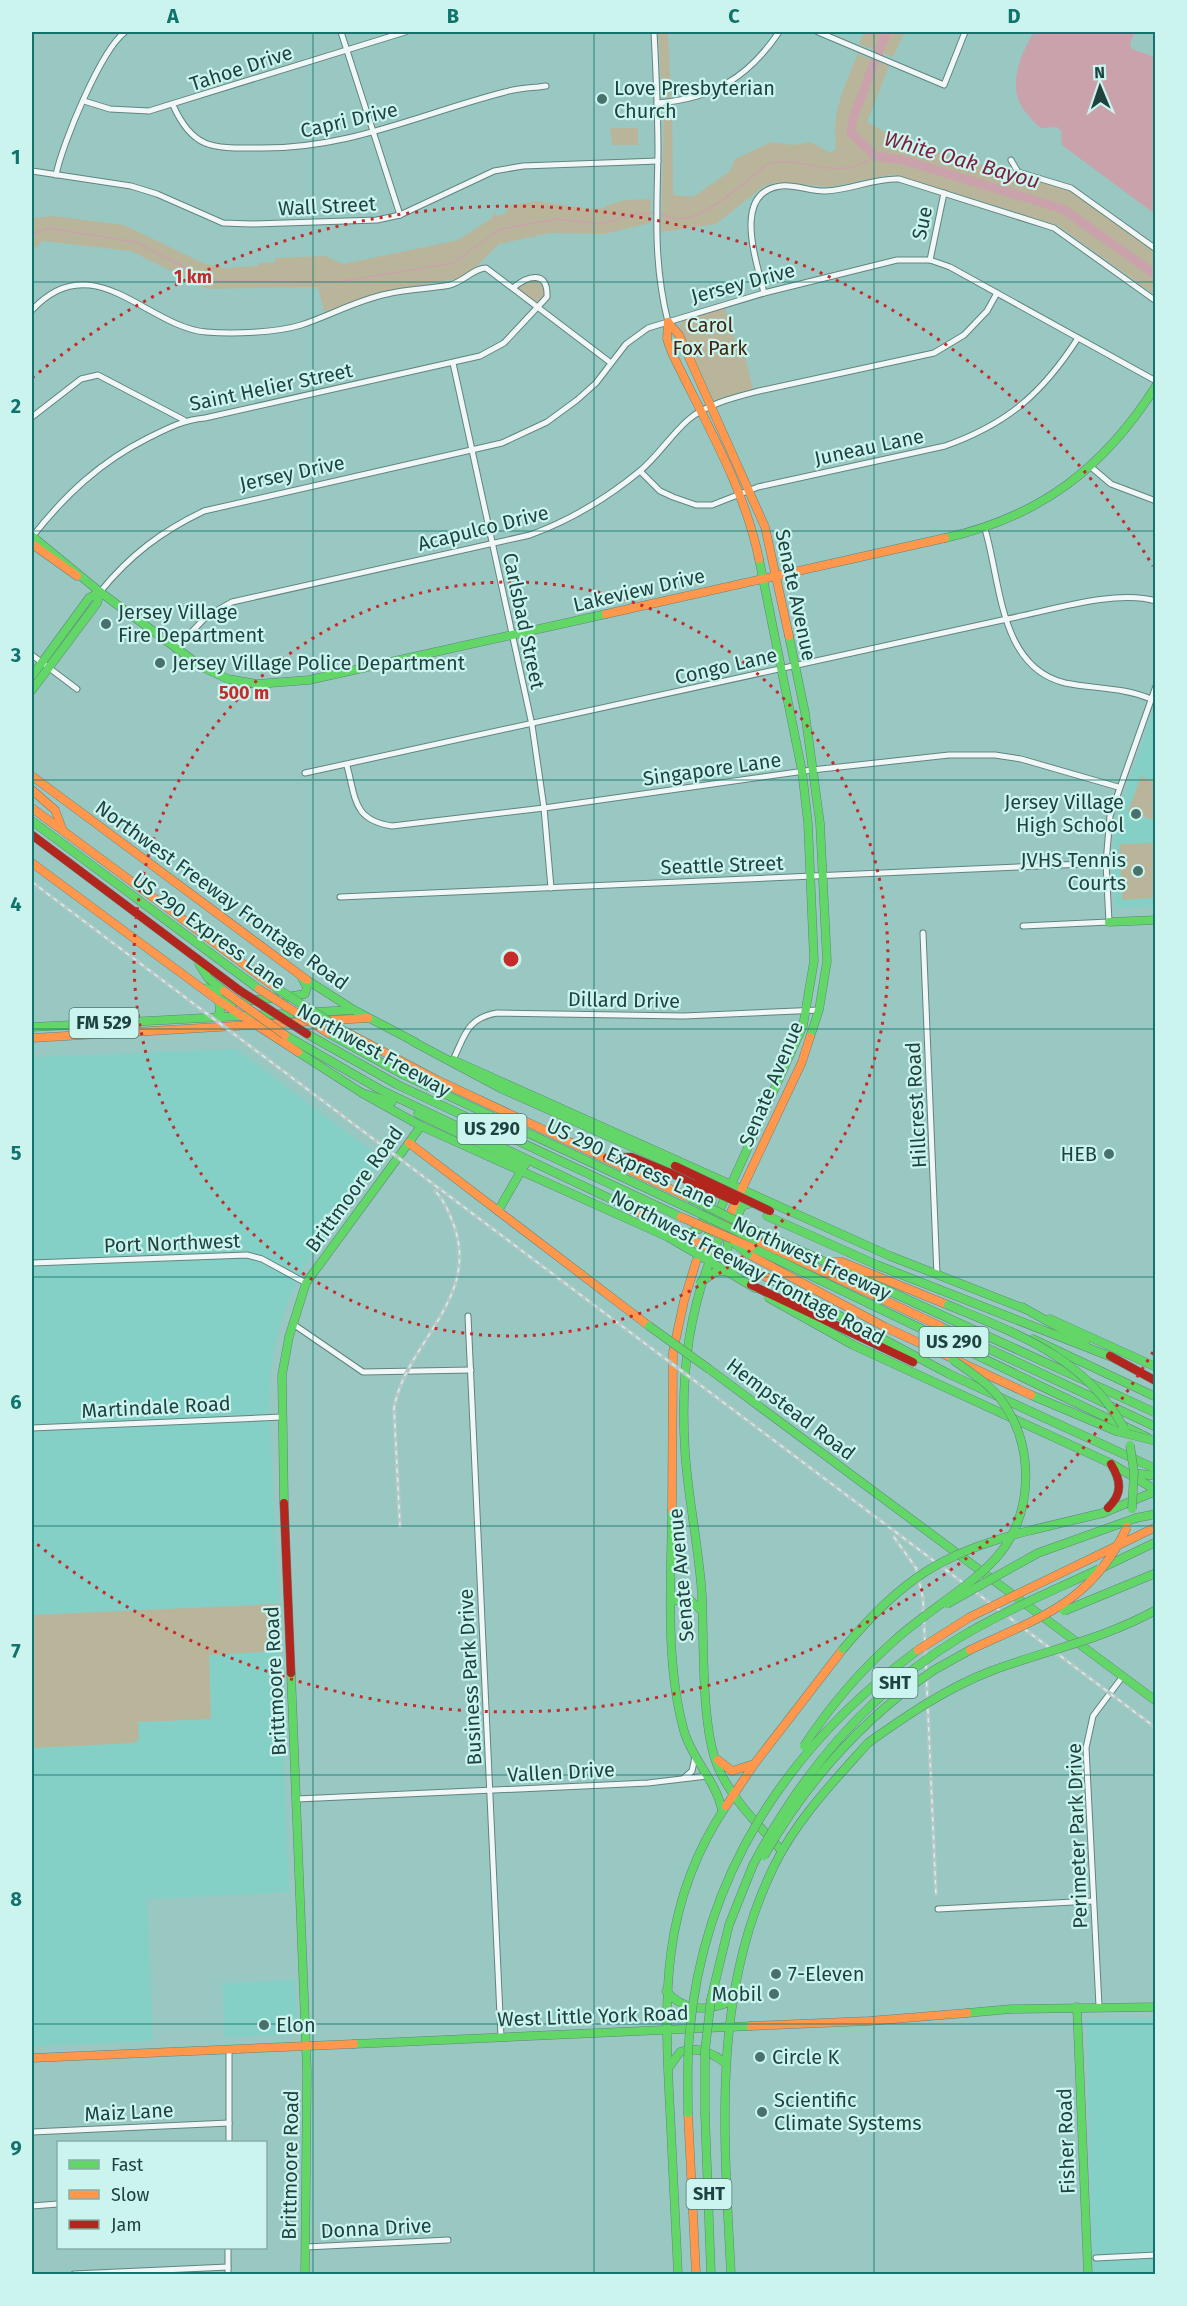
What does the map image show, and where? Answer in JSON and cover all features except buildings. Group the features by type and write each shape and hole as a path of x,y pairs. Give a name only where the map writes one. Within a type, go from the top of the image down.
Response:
{"main road":[{"name":"Senate Avenue","path":"668,322 679,335 751,491 765,527 795,666 813,770 824,876 827,961 819,1010 802,1062 709,1259 700,1283 683,1379 685,1452 700,1562 707,1720 713,1754 732,1795 782,1850"},
{"name":"Senate Avenue","path":"668,322 667,339 672,353 741,495 753,530 783,668 802,771 811,876 814,961 806,1010 794,1049 699,1254 680,1318 672,1369 674,1685 678,1714 695,1757 719,1795 722,1810"},
{"name":"Lakeview Drive","path":"82,578 175,649 202,667 228,679 257,684 309,680 985,529 1048,499 1091,467 1121,437 1155,386"},
{"path":"32,536 70,565 82,578"},
{"path":"32,544 66,570 82,578"},
{"name":"Jersey Drive","path":"32,690 45,665 89,598 100,592"},
{"name":"Jersey Drive","path":"32,676 45,665"},
{"name":"Northwest Freeway Frontage Road","path":"32,776 295,972 368,1018 453,1060 768,1201 937,1275 1080,1331 1155,1367"},
{"path":"32,790 55,810 63,831"},
{"name":"Northwest Freeway","path":"32,808 276,988 346,1032 437,1080 690,1198 753,1243 1155,1441"},
{"name":"US 290 Express Lane","path":"32,821 259,989 328,1033 404,1075 686,1207 753,1243 1155,1427"},
{"name":"Northwest Freeway","path":"32,835 239,990 307,1034 398,1085 729,1238 822,1261 1155,1413"},
{"name":"Northwest Freeway Frontage Road","path":"32,863 242,1017 362,1093 421,1126 668,1238 709,1259 808,1321 853,1345 1110,1463 1155,1491"},
{"path":"1109,922 1155,920"},
{"path":"196,959 208,978 285,1035 381,1090 636,1211 949,1374 1155,1469"},
{"path":"186,978 229,1000 239,1002 305,994 306,982 295,972"},
{"path":"216,1018 220,1012 219,1001"},
{"name":"FM 529","path":"32,1026 354,1010"},
{"name":"FM 529","path":"32,1038 368,1018"},
{"path":"412,1041 421,1048 502,1089 675,1166 751,1202 769,1214"},
{"path":"362,1093 385,1098 488,1149 591,1194 611,1199"},
{"name":"Brittmoore Road","path":"305,2274 307,2046 282,1375 292,1324 306,1283 421,1126"},
{"name":"Hempstead Road","path":"409,1143 649,1326 709,1368 1155,1701"},
{"path":"605,1158 631,1157 769,1214 825,1241 975,1305 1114,1358"},
{"path":"668,1238 697,1231 712,1201 711,1187 696,1167"},
{"path":"498,1211 521,1171"},
{"path":"739,1278 728,1265 726,1246 742,1206 751,1202 768,1201"},
{"path":"753,1243 840,1304 953,1360 1064,1412 1116,1431 1155,1441"},
{"path":"753,1865 762,1860 788,1817 823,1771 897,1697 950,1661 1041,1617 1081,1594 1111,1560 1130,1518 1134,1472 1124,1428 1100,1389 1066,1360 948,1305 842,1262 822,1261"},
{"path":"700,1283 715,1272 727,1271"},
{"path":"751,1285 923,1366 949,1374"},
{"path":"1022,1307 1155,1381"},
{"path":"1020,1337 1035,1339 1155,1397"},
{"path":"788,1772 815,1728 871,1664 913,1624 986,1568 1007,1544 1021,1513 1027,1476 1024,1453 1016,1425 1001,1400 986,1384 953,1360"},
{"path":"1102,1513 1117,1500 1121,1487 1119,1476 1110,1463"},
{"path":"1126,1471 1155,1476"},
{"path":"678,2274 666,2030 669,1956 688,1884 708,1833 722,1810 755,1763 843,1649 885,1603 934,1565 997,1539 1102,1513 1155,1491"},
{"path":"842,1697 920,1624 997,1573 1074,1537 1155,1514"},
{"name":"SHT","path":"696,2274 688,2113 687,2066 690,2019 704,1947 735,1861 764,1808 788,1772 849,1703 880,1677 930,1641 978,1613 1155,1527"},
{"name":"SHT","path":"711,2274 705,2114 705,2042 713,1988 729,1925 753,1865 778,1817 815,1764 858,1716 899,1679 976,1629 1155,1542"},
{"path":"1041,1617 1055,1615 1155,1573"},
{"path":"672,1601 689,1599 702,1612"},
{"path":"731,2274 723,2101 729,2002 737,1963 756,1903 782,1850 820,1794 868,1743 914,1710 966,1681 1105,1635 1155,1610"},
{"path":"713,1754 729,1771 739,1771 755,1763"},
{"path":"666,1991 678,2004 685,2007 710,2008 729,2002"},
{"name":"West Little York Road","path":"32,2058 666,2030 1099,2006 1155,2007"},
{"name":"Fisher Road","path":"1077,2007 1088,2274"},
{"path":"669,2072 674,2056 685,2049 702,2049 716,2054 724,2062"}],"street":[{"path":"56,175 63,146 106,53 115,39 125,32"},
{"path":"341,32 400,215"},
{"name":"Tahoe Drive","path":"84,101 129,112 174,105 405,32"},
{"name":"Senate Avenue","path":"654,32 658,160 655,222 657,270 668,322"},
{"path":"657,103 698,97 724,87 749,70 765,53 779,32"},
{"path":"818,32 944,85 965,32"},
{"name":"Capri Drive","path":"174,105 188,131 206,143 225,147 287,149 322,145 373,133 507,91 546,86"},
{"name":"Wall Street","path":"32,171 131,186 157,194 223,223 377,220 400,215 494,171 523,166 658,160"},
{"path":"1011,160 1018,172 1079,193 1155,249"},
{"path":"764,293 755,254 751,213 754,200 762,193 781,186 831,191 886,179 899,179 1054,228 1155,301"},
{"name":"Sue","path":"930,260 944,193"},
{"name":"Jersey Drive","path":"100,592 143,546 172,526 204,511 502,443 547,422 583,394 633,338 648,328 764,293 897,260 930,260 951,267 1155,381"},
{"path":"32,310 44,296 62,288 78,286 106,289 125,296 188,328 205,332 276,330 299,326 386,294 452,284 466,279 481,268 486,268 611,363"},
{"path":"513,288 525,278 532,276 542,280 547,287 547,297 539,309"},
{"name":"Acapulco Drive","path":"175,649 207,616 232,602 530,536 558,525 590,508 640,471 688,420 712,407 759,391 934,353 956,341 973,326 987,311 997,293"},
{"name":"Saint Helier Street","path":"32,536 84,478 120,452 184,420 205,418 480,356 504,343 539,309"},
{"name":"Juneau Lane","path":"640,471 660,491 696,505 712,505 758,487 945,446 973,436 1028,402 1050,378 1077,338"},
{"name":"Carlsbad Street","path":"453,363 532,725 544,808 551,888"},
{"path":"32,417 81,379 98,375 184,420"},
{"path":"1091,467 1111,484 1155,501"},
{"path":"985,529 1011,634 1023,657 1044,675 1066,683 1124,690 1151,699"},
{"name":"Congo Lane","path":"305,773 347,766 1007,620 1109,600 1125,598 1155,601"},
{"path":"32,655 77,689"},
{"path":"1023,926 1109,922 1107,830 1118,787 1155,686"},
{"name":"Singapore Lane","path":"347,766 359,810 373,823 392,826 544,808 802,771 949,755 995,755 1046,764 1118,787"},
{"name":"Seattle Street","path":"340,897 1106,864"},
{"name":"Hillcrest Road","path":"923,933 937,1275"},
{"name":"Dillard Drive","path":"453,1060 470,1025 480,1016 497,1013 684,1016 819,1010"},
{"name":"Port Northwest","path":"32,1263 247,1255 262,1259 306,1283"},
{"name":"Business Park Drive","path":"468,1316 501,2037"},
{"path":"292,1324 363,1372 471,1370"},
{"name":"Martindale Road","path":"32,1428 282,1417"},
{"name":"Perimeter Park Drive","path":"1099,2006 1086,1743 1093,1716 1124,1676"},
{"path":"683,1779 692,1771 695,1757"},
{"name":"Vallen Drive","path":"297,1799 648,1783 707,1776"},
{"path":"938,1910 1093,1902"},
{"path":"229,2141 230,2050"},
{"name":"Maiz Lane","path":"32,2132 229,2123"},
{"path":"32,2206 57,2204"},
{"name":"Donna Drive","path":"306,2247 448,2240"},
{"path":"228,2249 228,2274"},
{"path":"1096,2258 1155,2255"},
{"path":"74,2274 228,2267"}],"shaded area":[{"path":"1034,32 1134,32 1130,44 1132,49 1155,57 1155,214 1062,145 1061,131 1057,127 1040,127 1021,106 1017,95 1017,74 1023,52"},
{"name":"Jersey Village High School","path":"1155,704 1155,906 1115,908 1113,858 1116,821"},
{"path":"236,1049 383,1160 308,1260 290,1296 277,1334 270,1374 269,1409 279,1604 32,1615 32,1057"},
{"path":"279,1651 289,1892 147,1899 153,2041 32,2046 32,1748 134,1743 138,1722 211,1719 209,1654"},
{"path":"295,1980 298,2028 290,2035 225,2037 222,1983"},
{"path":"1155,2018 1155,2274 1093,2274 1086,2019"}],"green space":[{"path":"658,32 668,32 671,98 662,97"},
{"path":"864,32 905,32 893,57 859,44"},
{"path":"858,54 889,66 867,122 901,141 1073,192 1155,252 1155,295 1057,225 893,174 830,187 777,182 764,186 716,224 661,232 664,106 672,105 673,195 693,197 730,171 735,159 771,142 793,145 811,142 830,153 836,149 837,111"},
{"path":"610,128 638,128 638,145 612,145"},
{"path":"651,199 650,223 604,234 550,233 499,244 475,268 461,278 375,293 324,312 318,287 207,289 131,251 43,241 32,251 32,218 53,216 124,225 205,264 224,268 258,266 258,263 275,262 275,258 325,256 343,264 458,240 492,218 494,212 498,216 506,213 507,206 536,201 589,209 605,208 605,206 624,200"},
{"path":"525,278 542,280 547,297 539,308 513,288"},
{"name":"Carol Fox Park","path":"725,307 738,349 743,348 753,389 714,400 679,325 684,320"},
{"path":"1141,776 1155,782 1155,821 1128,811"},
{"name":"JVHS Tennis Courts","path":"1155,843 1155,898 1122,900 1119,844"},
{"path":"279,1604 279,1651 209,1655 211,1719 138,1722 139,1739 134,1743 32,1748 32,1615"}],"waterway":[{"name":"White Oak Bayou","path":"886,32 853,118 851,133 875,156 903,160 1063,209 1156,275"},
{"path":"660,214 678,219 700,213 725,198 767,164 793,162 820,167 847,168 861,164 875,156"},
{"path":"32,234 48,228 135,242 202,276 222,281 337,282 453,263 500,229 558,219 602,224 632,214 655,213"}],"railway":[{"path":"32,882 1156,1728"},
{"path":"400,1527 394,1408 401,1384 439,1319 458,1274 459,1250 453,1223 444,1202 435,1191"},
{"path":"894,1537 916,1568 923,1598 936,1895"}],"traffic: fast":[{"path":"945,538 1011,517 1067,485 1091,465 1114,441 1156,386"},
{"path":"32,536 100,592 202,667 228,679 257,684 309,680 606,614"},
{"path":"696,1262 803,1026 814,961 808,823 802,771 759,559"},
{"path":"32,676 89,598 100,592"},
{"path":"32,690 97,603 100,592"},
{"path":"789,636 805,713 820,823 827,961 819,1010 810,1037"},
{"path":"32,821 259,989"},
{"path":"1109,922 1156,920"},
{"path":"199,964 208,978 224,991"},
{"path":"287,997 305,994 307,987 302,978"},
{"path":"307,980 354,1010 415,1042"},
{"path":"207,988 234,1002 275,998"},
{"path":"276,988 346,1032"},
{"path":"216,1018 220,1012 219,1001"},
{"path":"314,1012 354,1010"},
{"path":"32,1027 301,1013"},
{"path":"328,1033 404,1075 686,1207"},
{"path":"307,1034 398,1085 681,1217"},
{"path":"285,1035 381,1090 636,1211"},
{"path":"412,1041 502,1089 675,1166"},
{"path":"298,1052 362,1093 421,1126 668,1237 755,1288"},
{"path":"453,1060 890,1256 1025,1309"},
{"path":"362,1093 392,1102"},
{"path":"418,1114 525,1165"},
{"path":"284,1503 282,1375 289,1337 306,1283 421,1126"},
{"path":"498,1211 521,1171"},
{"path":"682,1236 699,1229 712,1201 710,1186"},
{"path":"690,1198 751,1228"},
{"path":"733,1271 727,1255 729,1238 742,1206 755,1202"},
{"path":"686,1207 755,1240"},
{"path":"767,1216 877,1265 1114,1358"},
{"path":"751,1228 1156,1413"},
{"path":"723,1229 711,1256 695,1310 689,1337 684,1393 686,1469 702,1596 706,1708 713,1750 724,1779 746,1811 781,1850"},
{"path":"735,1244 748,1254"},
{"path":"751,1247 1147,1437"},
{"path":"701,1282 715,1272 727,1271"},
{"path":"772,1280 949,1374 1156,1469"},
{"path":"769,1298 853,1345 1110,1463 1156,1490"},
{"path":"948,1305 1025,1338 1070,1366 1090,1383 1124,1428"},
{"path":"1022,1307 1085,1342"},
{"path":"1050,1319 1156,1367"},
{"path":"649,1326 709,1369"},
{"path":"940,1326 1156,1427"},
{"path":"1033,1339 1156,1397"},
{"path":"804,1746 858,1676 908,1629 986,1568 1009,1541 1018,1522 1026,1481 1025,1460 1013,1419 992,1389 953,1360"},
{"path":"709,1369 1156,1701"},
{"path":"1031,1395 1116,1431"},
{"path":"1116,1431 1156,1441"},
{"path":"1130,1445 1134,1472 1132,1509"},
{"path":"1133,1473 1156,1476"},
{"path":"1032,1530 1103,1513 1156,1491"},
{"path":"672,1510 670,1622 678,1705 684,1731 692,1751 715,1789 722,1810"},
{"path":"1136,1518 1156,1514"},
{"path":"947,1604 1038,1553 1136,1518"},
{"path":"843,1649 885,1604 926,1571 973,1548 1032,1530"},
{"path":"1104,1567 1156,1542"},
{"path":"753,1865 793,1798 816,1767 840,1737 895,1684 926,1660 976,1628 1099,1569"},
{"path":"1064,1611 1156,1573"},
{"path":"672,1601 689,1599 701,1610"},
{"path":"868,1743 897,1722 959,1685 991,1671 1096,1637 1156,1610"},
{"path":"688,2113 688,2049 697,1980 712,1923 732,1870 759,1820 792,1772 829,1728 871,1688 918,1650"},
{"path":"934,1670 970,1650"},
{"path":"764,1856 799,1802 838,1753 883,1709 934,1670"},
{"path":"291,1673 307,2072 305,2274"},
{"path":"731,2274 726,2170 726,2066 731,2015 740,1964 754,1915 783,1849 817,1801 868,1743"},
{"path":"678,2274 667,2029 671,1953 678,1916 689,1879 704,1843 726,1806"},
{"path":"711,1999 729,1925 753,1865"},
{"path":"666,1991 680,2003 695,2008 712,2007 729,2002"},
{"path":"705,2114 705,2051 711,1999"},
{"path":"1077,2007 1088,2274"},
{"path":"967,2013 1011,2009 1156,2007"},
{"path":"354,2044 751,2026"},
{"path":"670,2066 680,2052 686,2050 709,2053 724,2062"},
{"path":"705,2114 711,2274"}],"traffic: slow":[{"path":"668,322 679,335 765,527 789,636"},
{"path":"668,322 667,339 672,353 710,428 744,505 759,559"},
{"path":"606,614 945,538"},
{"path":"32,544 77,576"},
{"path":"32,776 307,980"},
{"path":"32,790 55,810 63,831"},
{"path":"32,808 276,988"},
{"path":"32,863 219,1001 298,1052"},
{"path":"259,989 328,1033"},
{"path":"224,991 285,1035"},
{"path":"32,1038 368,1018"},
{"path":"346,1032 437,1080 690,1198"},
{"path":"723,1229 802,1062 810,1037"},
{"path":"409,1143 649,1326"},
{"path":"636,1211 772,1280"},
{"path":"681,1217 751,1247"},
{"path":"755,1240 940,1326"},
{"path":"748,1254 885,1327 1031,1395"},
{"path":"672,1510 673,1352 684,1301 696,1262"},
{"path":"828,1262 842,1262 948,1305"},
{"path":"970,1650 1041,1617 1080,1591 1098,1574 1127,1527"},
{"path":"918,1650 970,1617 1156,1527"},
{"path":"726,1806 755,1763 843,1649"},
{"path":"718,1760 732,1771 754,1764"},
{"path":"751,2026 869,2021 967,2013"},
{"path":"32,2058 354,2044"},
{"path":"688,2113 696,2274"}],"traffic: jam":[{"path":"32,835 239,990"},
{"path":"239,990 307,1034"},
{"path":"607,1158 631,1157 697,1184"},
{"path":"675,1166 770,1211"},
{"path":"697,1184 735,1201"},
{"path":"751,1285 913,1362"},
{"path":"1110,1356 1156,1381"},
{"path":"1108,1508 1113,1503 1119,1487 1111,1464"},
{"path":"284,1503 291,1673"}],"place":[{"name":"Love Presbyterian Church","path":"602,99"},
{"name":"Jersey Village Fire Department","path":"106,624"},
{"name":"Jersey Village Police Department","path":"160,663"},
{"name":"Jersey Village High School","path":"1136,814"},
{"name":"JVHS Tennis Courts","path":"1138,871"},
{"name":"HEB","path":"1109,1154"},
{"name":"7-Eleven","path":"776,1974"},
{"name":"Mobil","path":"774,1994"},
{"name":"Elon","path":"264,2025"},
{"name":"Circle K","path":"760,2057"},
{"name":"Scientific Climate Systems","path":"762,2112"}]}
